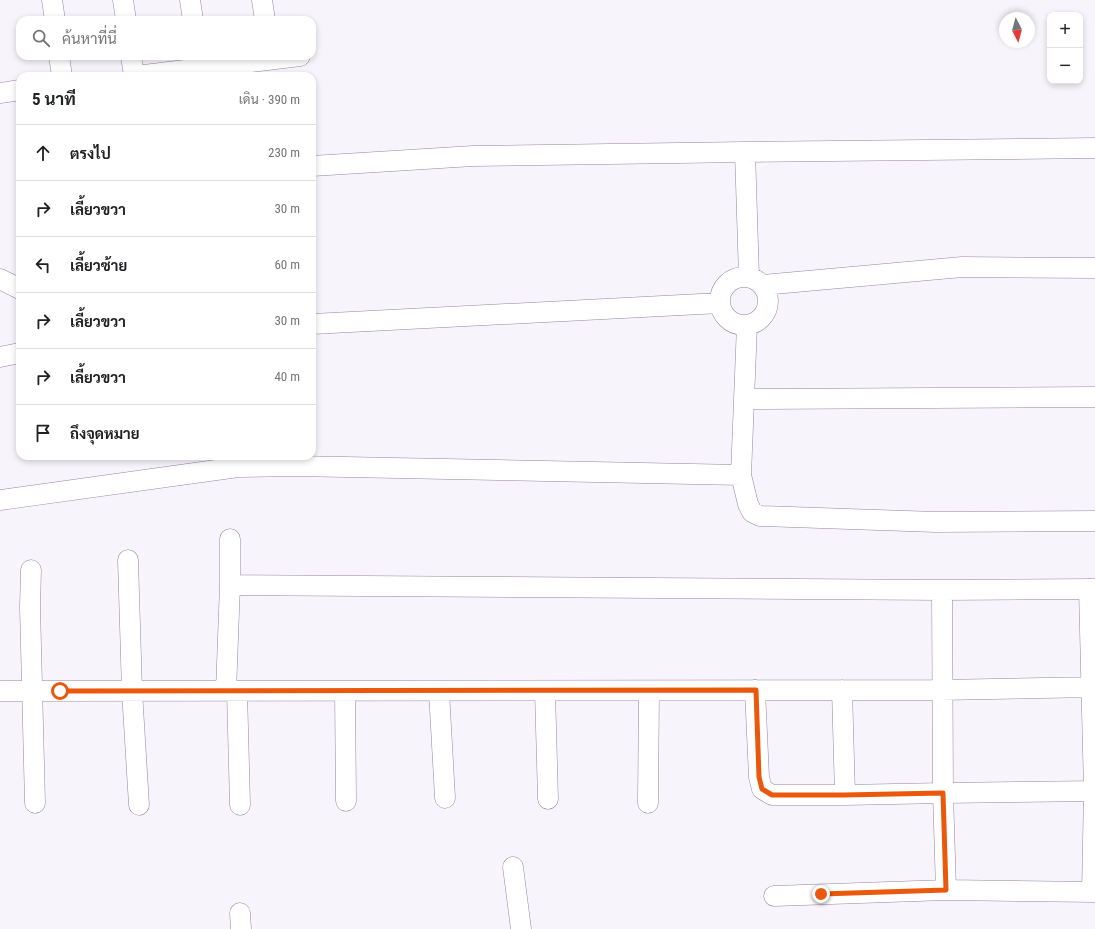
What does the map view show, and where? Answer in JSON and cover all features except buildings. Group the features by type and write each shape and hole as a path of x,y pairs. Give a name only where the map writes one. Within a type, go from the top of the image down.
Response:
{"street":[{"path":"52,0 54,16"},
{"path":"123,0 125,16"},
{"path":"190,0 192,16"},
{"path":"262,0 264,16"},
{"path":"60,60 61,72"},
{"path":"132,60 134,72"},
{"path":"153,72 199,62 235,60"},
{"path":"0,93 16,91"},
{"path":"316,166 473,156 1095,148"},
{"path":"745,152 756,281 768,298 765,313 760,319 747,325 739,325 726,317 720,303 723,289 728,283 741,277 756,281 962,267 1095,268"},
{"path":"0,279 16,287"},
{"path":"316,324 720,303"},
{"path":"747,325 741,475 748,504 752,512 760,516 936,522 1095,522"},
{"path":"0,357 16,354"},
{"path":"744,399 1095,397"},
{"path":"0,500 238,467 741,475"},
{"path":"230,539 231,691 240,805"},
{"path":"128,560 132,691 139,805"},
{"path":"31,570 35,803"},
{"path":"230,585 942,590 1092,589 1094,791 1093,892 946,890 774,896"},
{"path":"942,590 941,690 946,890"},
{"path":"0,690 545,691 1093,688"},
{"path":"648,803 649,690"},
{"path":"756,690 759,777 762,789 772,795 1094,791"},
{"path":"842,690 844,795"},
{"path":"345,691 346,800"},
{"path":"439,691 445,798"},
{"path":"545,691 548,799"},
{"path":"513,867 521,929"}],"route":[{"path":"60,691 756,690 759,777 762,789 772,795 943,793 946,890 821,894"}]}
